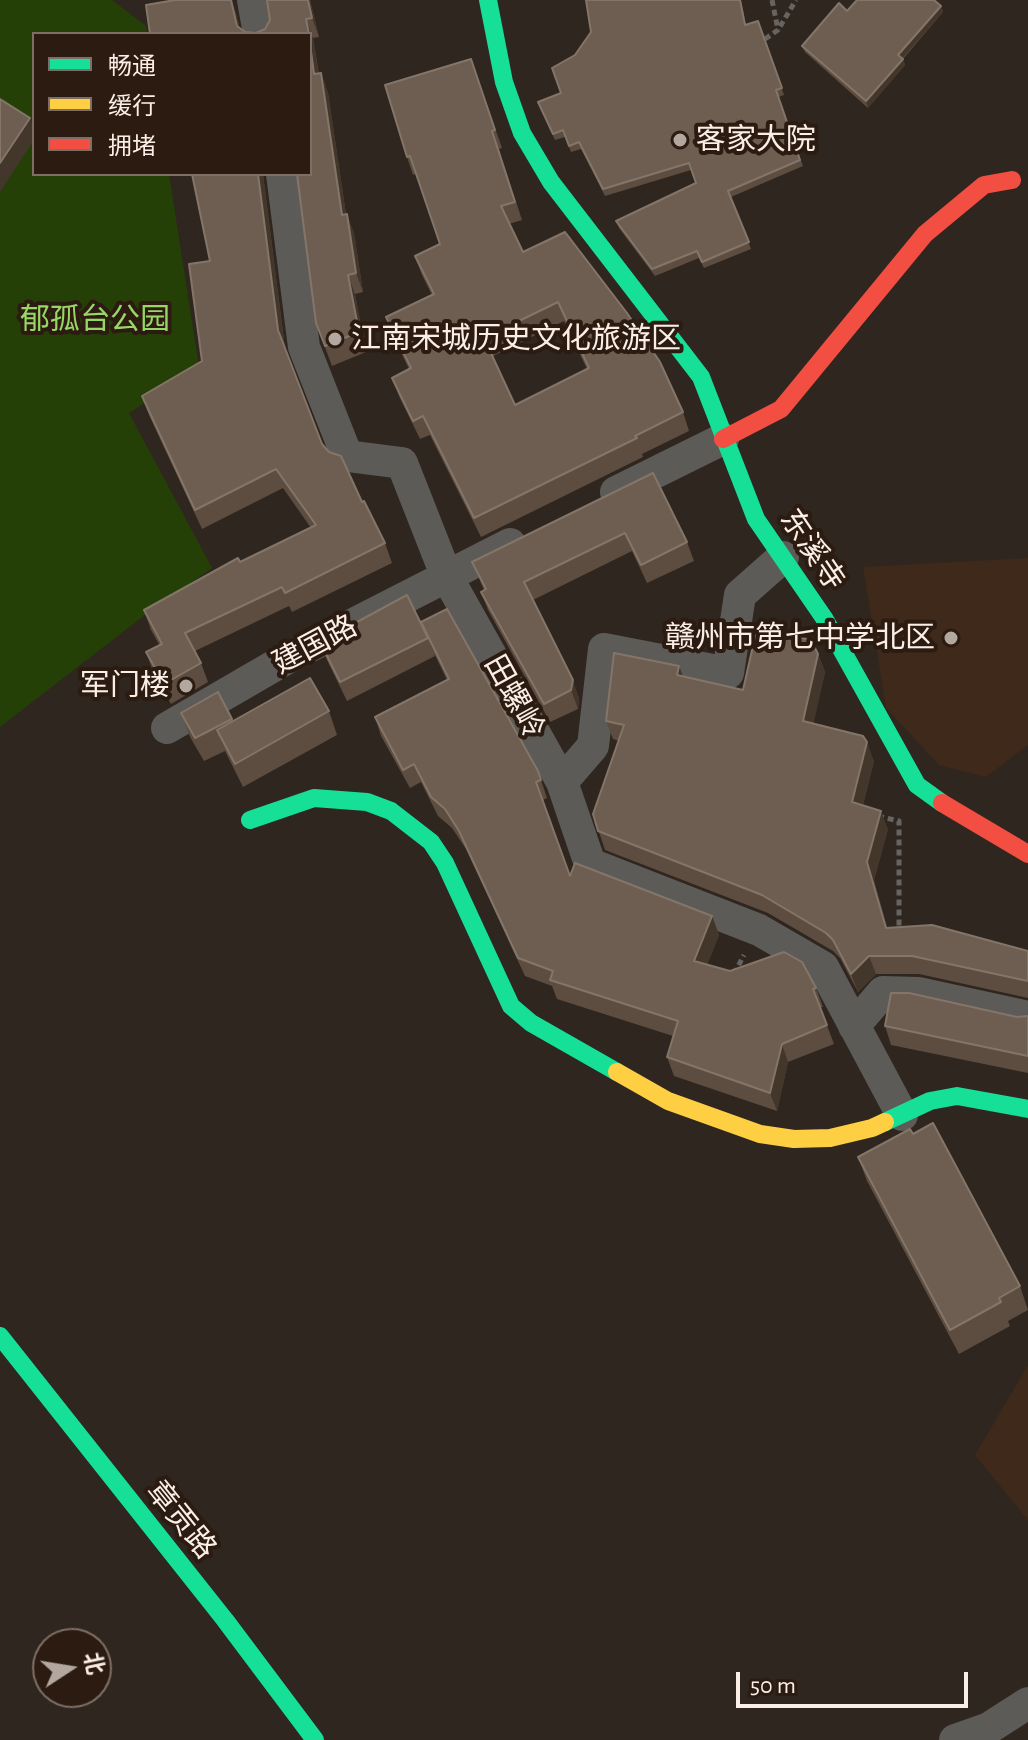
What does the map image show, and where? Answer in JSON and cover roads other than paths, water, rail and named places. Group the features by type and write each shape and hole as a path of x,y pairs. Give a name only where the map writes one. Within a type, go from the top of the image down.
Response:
{"street":[{"path":"253,0 259,32"},
{"name":"东溪寺","path":"488,0 504,82 522,133 551,182 701,377 756,519 824,618 917,785 947,807 1028,854"},
{"name":"田螺岭","path":"282,176 304,347 347,456 402,463 446,575 562,782 590,864 759,930 823,967 902,1115"},
{"path":"585,507 781,409 925,234 984,185 1012,180"},
{"name":"建国路","path":"167,728 291,656 543,528"},
{"path":"562,782 593,746 604,649 728,673 740,595 783,557"},
{"path":"250,820 314,798 367,802 391,811 431,842 445,863 511,1006 531,1023 668,1101 760,1134 794,1139 830,1138 872,1128 930,1101 957,1096 1028,1109"},
{"path":"854,1026 883,992 918,993 1028,1017"},
{"name":"章贡路","path":"0,1336 225,1620 315,1740"},
{"path":"955,1740 989,1728 1028,1703"}],"place":[{"name":"客家大院","path":"680,140"},
{"name":"江南宋城历史文化旅游区","path":"335,339"},
{"name":"赣州市第七中学北区","path":"951,638"},
{"name":"军门楼","path":"186,686"}],"park label":[{"name":"郁孤台公园","path":"95,320"}]}
